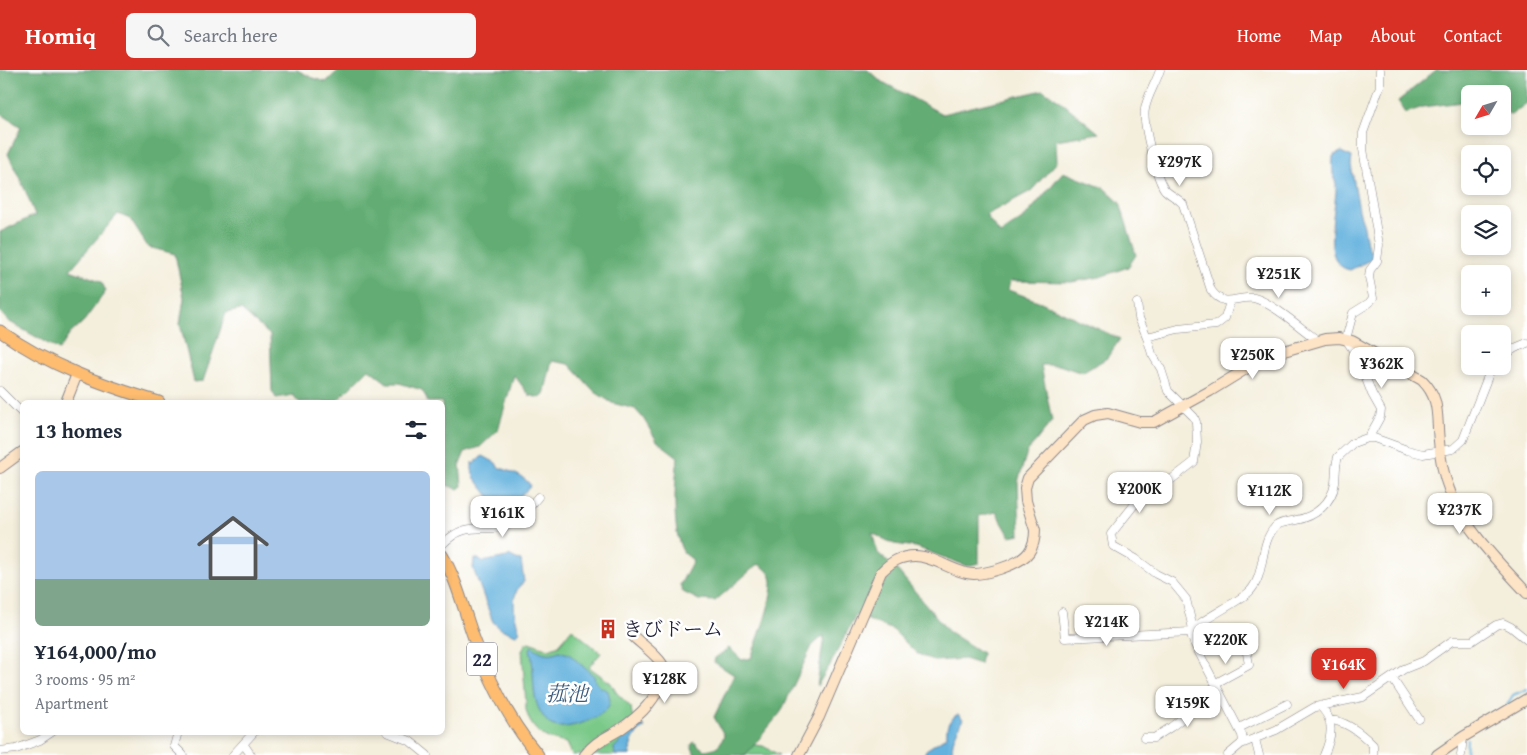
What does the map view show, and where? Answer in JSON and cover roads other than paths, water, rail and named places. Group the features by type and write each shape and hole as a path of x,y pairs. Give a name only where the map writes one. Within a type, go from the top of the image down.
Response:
{"main road":[{"path":"0,332 42,357 77,374 112,388 152,400"},
{"name":"22","path":"445,561 457,586 474,639 489,676 511,718 538,755"}],"street":[{"path":"1160,70 1144,110 1146,126 1160,182 1166,191 1179,199 1183,204 1211,290 1215,296 1230,302 1244,298 1258,299 1317,340"},
{"path":"1369,437 1380,418 1381,410 1372,394 1358,358 1346,339 1353,313 1369,303 1373,298 1369,277 1370,270 1377,261 1379,254 1377,228 1365,162 1363,133 1380,86 1380,70"},
{"path":"1148,337 1178,329 1216,326 1225,318 1230,302"},
{"path":"1137,303 1139,318 1168,391 1194,417 1197,442 1194,462 1168,482 1146,490 1110,534 1113,546 1136,559 1156,574 1172,582 1186,600 1194,643 1243,738 1241,744"},
{"path":"799,755 818,717 881,572 888,565 896,559 916,556 975,574 996,569 1020,559 1030,551 1036,530 1025,494 1028,478 1089,417 1104,413 1140,422 1154,422 1267,356 1317,340 1346,339 1359,344 1422,380 1429,387 1436,401 1440,452 1449,490 1459,512 1472,530 1527,593"},
{"path":"1511,351 1527,343"},
{"path":"67,400 77,374"},
{"path":"1062,612 1065,638 1192,631 1250,591 1258,576 1270,535 1275,527 1280,524 1304,519 1322,508 1328,501 1333,489 1338,457 1353,443 1369,437 1423,454 1453,449 1463,440 1488,375"},
{"path":"0,391 20,411"},
{"path":"0,468 20,453"},
{"path":"445,542 455,534 467,529 490,528 513,523 538,497"},
{"path":"1228,755 1241,744 1276,730 1320,706 1362,697 1404,669 1424,661 1452,641 1472,641 1496,625 1503,624 1512,627 1527,640"},
{"path":"585,755 600,740 618,731 631,721 651,701 660,688 664,674 661,663 634,637"},
{"path":"1144,738 1154,738 1171,727 1192,711 1206,694 1217,685 1249,665 1247,653"},
{"path":"1392,678 1419,719"},
{"path":"1438,755 1463,737 1527,699"},
{"path":"1238,728 1287,704"},
{"path":"1320,706 1328,714 1330,720 1330,738 1324,755"},
{"path":"1330,720 1355,728 1373,745 1373,755"},
{"path":"0,751 11,753 48,735"},
{"path":"178,735 174,746 183,755"},
{"path":"233,755 252,735"},
{"path":"395,735 410,741 427,755"},
{"path":"1461,755 1463,737"},
{"path":"1255,739 1259,755"},
{"path":"244,745 251,755"}],"water":[{"path":"1341,152 1352,157 1351,165 1359,210 1367,244 1373,256 1372,259 1350,270 1340,266 1332,246 1336,193 1333,156"},
{"path":"483,456 496,463 498,467 521,477 531,486 504,509 498,508 474,477 472,462 474,464"},
{"path":"509,555 521,560 524,582 516,592 514,606 520,632 516,635 501,629 493,622 473,568 474,559 479,559 482,562"},
{"name":"菰池","path":"532,646 545,653 559,651 569,654 594,676 599,686 608,691 610,701 606,710 593,719 567,727 560,727 549,723 539,709 534,692 530,649"},
{"path":"958,714 963,719 953,741 953,755 924,755 926,750 947,736 949,723"},
{"path":"639,724 645,727 633,739 630,755 615,755 614,748"}],"waterway":[{"path":"1507,705 1513,695 1527,689"},
{"path":"1471,726 1492,714"},
{"path":"1466,755 1467,739"}],"place":[{"name":"きびドーム","path":"608,629"}]}
